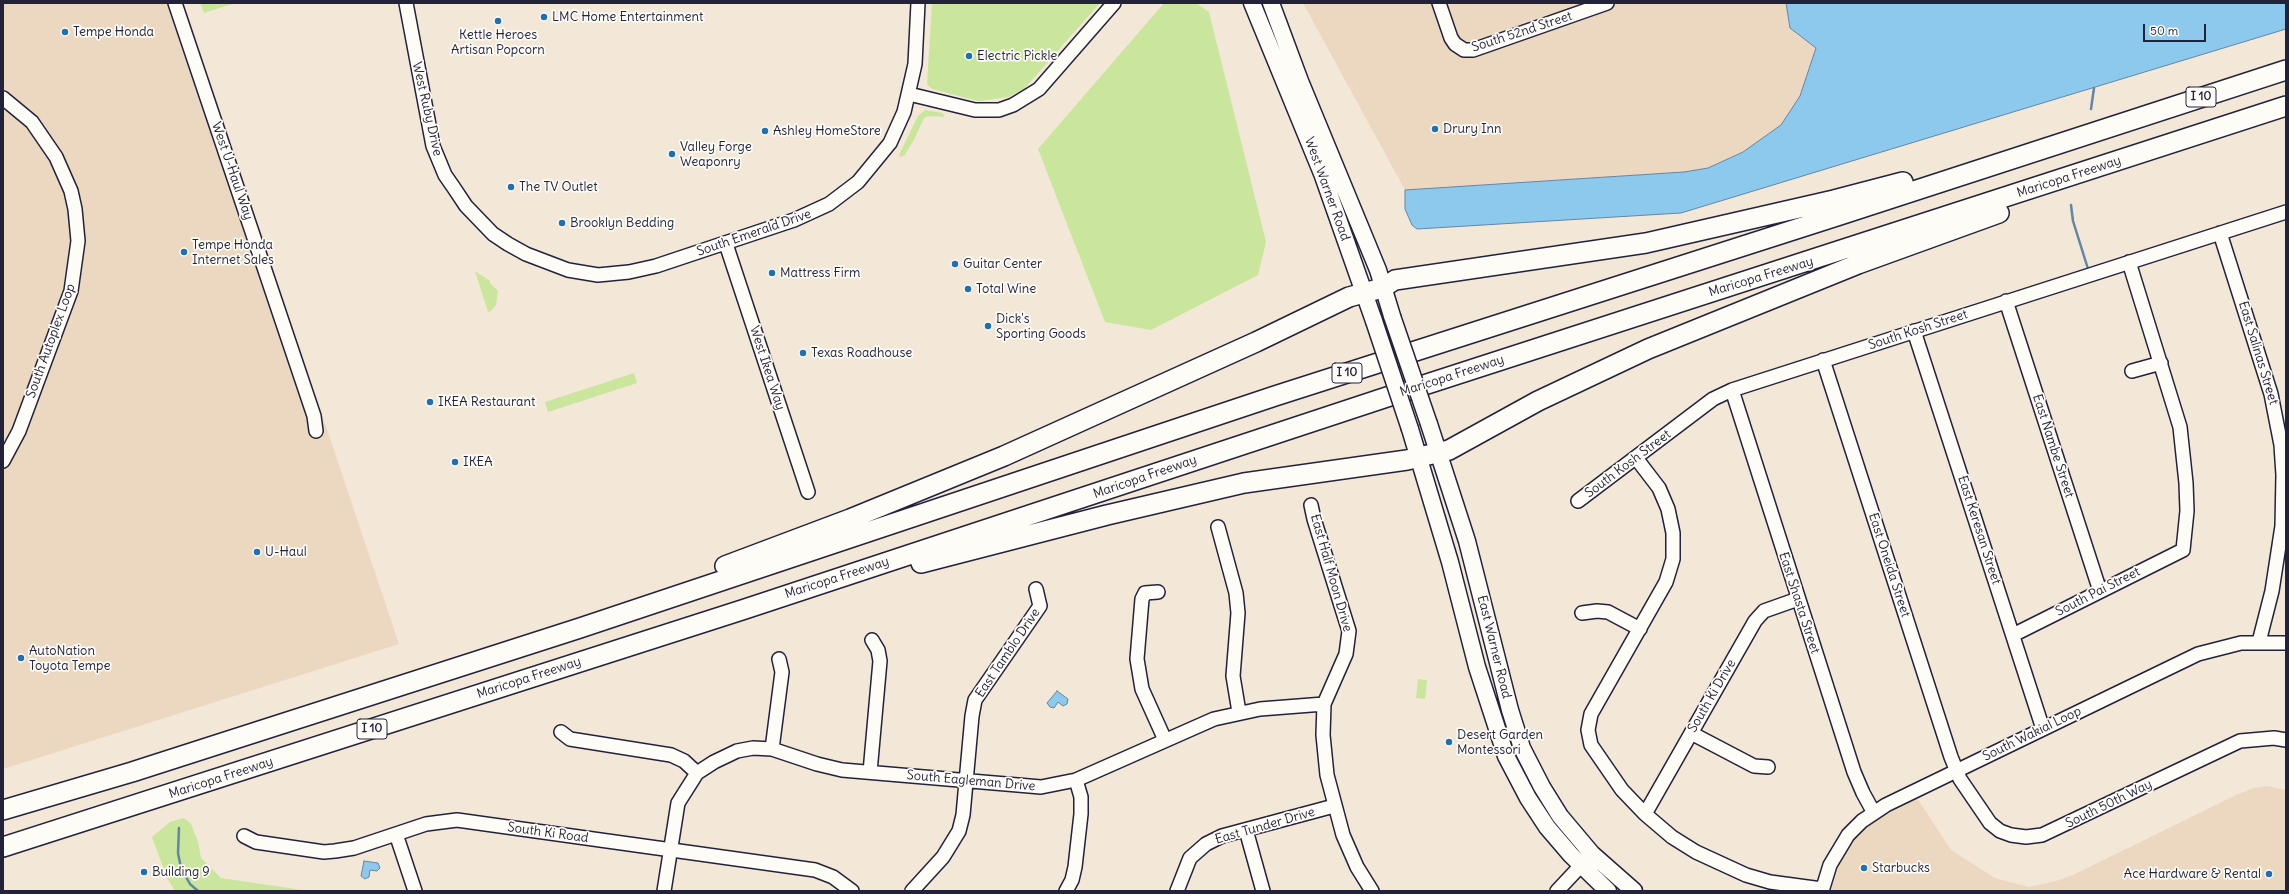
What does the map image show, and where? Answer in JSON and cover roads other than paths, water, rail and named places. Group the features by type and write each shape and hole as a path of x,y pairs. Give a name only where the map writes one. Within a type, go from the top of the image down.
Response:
{"highway":[{"name":"I 10","path":"3,810 247,735 580,628 1282,394 1847,213 2116,124 2286,70"},
{"name":"Maricopa Freeway","path":"3,847 58,831 687,627 1431,383 2286,106"},
{"path":"580,628 657,591 850,519 1004,456 1256,342 1349,297 1374,291 1395,280 1502,263 1612,249 1684,235 1834,200 1925,176 2060,134 2116,124"},
{"path":"687,627 715,628 871,578 957,553 1244,483 1419,458 1449,450 1544,398 1684,334 1858,264 2078,185 2130,157"},
{"path":"3,798 199,740 247,735"},
{"path":"3,858 20,853 58,831"}],"main road":[{"name":"West Warner Road","path":"1252,3 1323,176 1374,291 1392,316 1410,370"},
{"path":"1262,3 1280,49 1289,52"},
{"name":"West Warner Road","path":"1271,3 1289,52 1378,270 1374,291 1374,321 1393,378"},
{"name":"East Warner Road","path":"1410,370 1467,542 1522,748 1542,787 1560,816 1592,854 1634,891"},
{"name":"East Warner Road","path":"1393,378 1450,562 1477,667 1506,756 1528,798 1547,827 1581,866 1608,891"},
{"path":"1500,738 1517,732"}],"street":[{"name":"West U-Haul Way","path":"175,3 299,368 314,416 316,431"},
{"name":"West Ruby Drive","path":"406,3 428,128 433,146 445,176 466,206 493,234 526,254 568,270"},
{"name":"South Emerald Drive","path":"568,270 598,275 629,272 656,266 726,244 808,215 829,204 858,182 890,143 904,112 915,64 918,3"},
{"path":"909,94 975,110 999,110 1013,105 1039,89 1114,3"},
{"name":"South 52nd Street","path":"1439,3 1451,38 1458,48 1473,50 1607,3"},
{"name":"South Autoplex Loop","path":"3,98 32,122 56,157 72,197 78,241 71,291 19,431 3,461"},
{"name":"South Kosh Street","path":"1578,501 1713,399 1732,390 2286,212"},
{"name":"East Salinas Street","path":"2220,233 2271,394 2281,445 2283,475 2282,526 2272,591 2259,642"},
{"name":"West Ikea Way","path":"726,244 808,492"},
{"path":"2129,262 2161,363 2132,371"},
{"name":"East Nambe Street","path":"2006,302 2100,591"},
{"name":"East Keresan Street","path":"1914,331 2043,729"},
{"name":"East Oneida Street","path":"1823,360 1956,770"},
{"name":"South Pai Street","path":"2012,635 2183,550 2187,511 2184,452 2180,427 2161,363"},
{"name":"East Shasta Street","path":"1732,390 1854,772 1862,793 1874,813"},
{"path":"1636,458 1659,488 1668,509 1673,534 1673,559 1666,582 1591,714 1588,730 1591,744 1607,770 1622,790 1645,814 1672,837 1696,852 1740,872 1770,882 1822,890"},
{"name":"East Half Moon Drive","path":"1311,505 1349,631 1346,654 1324,704 1323,735 1325,757 1334,806 1352,856 1372,891"},
{"path":"1218,527 1236,593 1238,613 1234,676 1239,712"},
{"name":"East Tamblo Drive","path":"912,891 943,857 959,831 966,781 972,716 976,700 1040,606 1036,589"},
{"path":"1158,592 1144,593 1142,599 1137,659 1142,689 1165,740"},
{"name":"South Ki Drive","path":"1645,814 1755,621 1764,611 1798,599"},
{"path":"1582,613 1597,611 1608,612 1640,629"},
{"path":"870,772 880,661 878,650 872,640"},
{"name":"South Wakial Loop","path":"1822,890 1838,848 1857,826 1874,813 1956,770 2198,654 2226,645 2259,642 2286,643"},
{"path":"772,749 782,672 779,659"},
{"name":"South Eagleman Drive","path":"664,891 678,802 697,773 714,762 737,751 753,748 772,749 817,764 842,770 1041,787 1076,780 1192,728 1239,712 1324,704"},
{"path":"561,732 570,739 671,755 684,761 697,773"},
{"path":"1691,733 1754,766 1768,767"},
{"name":"South 50th Way","path":"1956,770 1980,810 1990,823 2000,830 2012,835 2026,837 2057,829 2240,742 2274,738 2286,740"},
{"path":"1066,891 1072,880 1075,867 1081,814 1081,797 1076,780"},
{"name":"East Tunder Drive","path":"1177,891 1188,862 1197,850 1222,836 1334,806"},
{"name":"South Ki Road","path":"244,836 256,842 324,852 354,848 426,824 457,820 815,870 833,877 852,891"},
{"path":"1246,830 1263,891"},
{"path":"396,834 415,891"},
{"path":"1557,891 1592,854"}],"water":[{"path":"1786,3 2286,3 2286,29 1681,213 1417,229 1412,225 1405,209 1405,190 1684,172 1708,168 1743,152 1781,125 1800,96 1816,48 1790,28"},
{"path":"1057,691 1068,699 1067,704 1063,706 1058,702 1054,708 1050,707 1047,703"},
{"path":"364,861 378,863 380,868 377,871 370,870 369,877 365,879 361,876"}],"waterway":[{"path":"2091,109 2094,88"},
{"path":"2071,205 2073,221 2089,272"},
{"path":"179,828 178,853 181,868 190,884 198,891"}],"place":[{"name":"LMC Home Entertainment","path":"544,17"},
{"name":"Kettle Heroes Artisan Popcorn","path":"498,21"},
{"name":"Tempe Honda","path":"65,32"},
{"name":"Electric Pickle","path":"969,56"},
{"name":"Drury Inn","path":"1435,129"},
{"name":"Ashley HomeStore","path":"765,131"},
{"name":"Valley Forge Weaponry","path":"672,154"},
{"name":"The TV Outlet","path":"511,187"},
{"name":"Brooklyn Bedding","path":"562,223"},
{"name":"Tempe Honda Internet Sales","path":"184,252"},
{"name":"Guitar Center","path":"955,264"},
{"name":"Mattress Firm","path":"772,273"},
{"name":"Total Wine","path":"968,289"},
{"name":"Dick's Sporting Goods","path":"988,326"},
{"name":"Texas Roadhouse","path":"803,353"},
{"name":"IKEA Restaurant","path":"430,402"},
{"name":"IKEA","path":"455,462"},
{"name":"U-Haul","path":"257,552"},
{"name":"AutoNation Toyota Tempe","path":"21,658"},
{"name":"Desert Garden Montessori","path":"1449,742"},
{"name":"Starbucks","path":"1864,868"},
{"name":"Building 9","path":"144,872"},
{"name":"Ace Hardware & Rental","path":"2269,874"}]}
